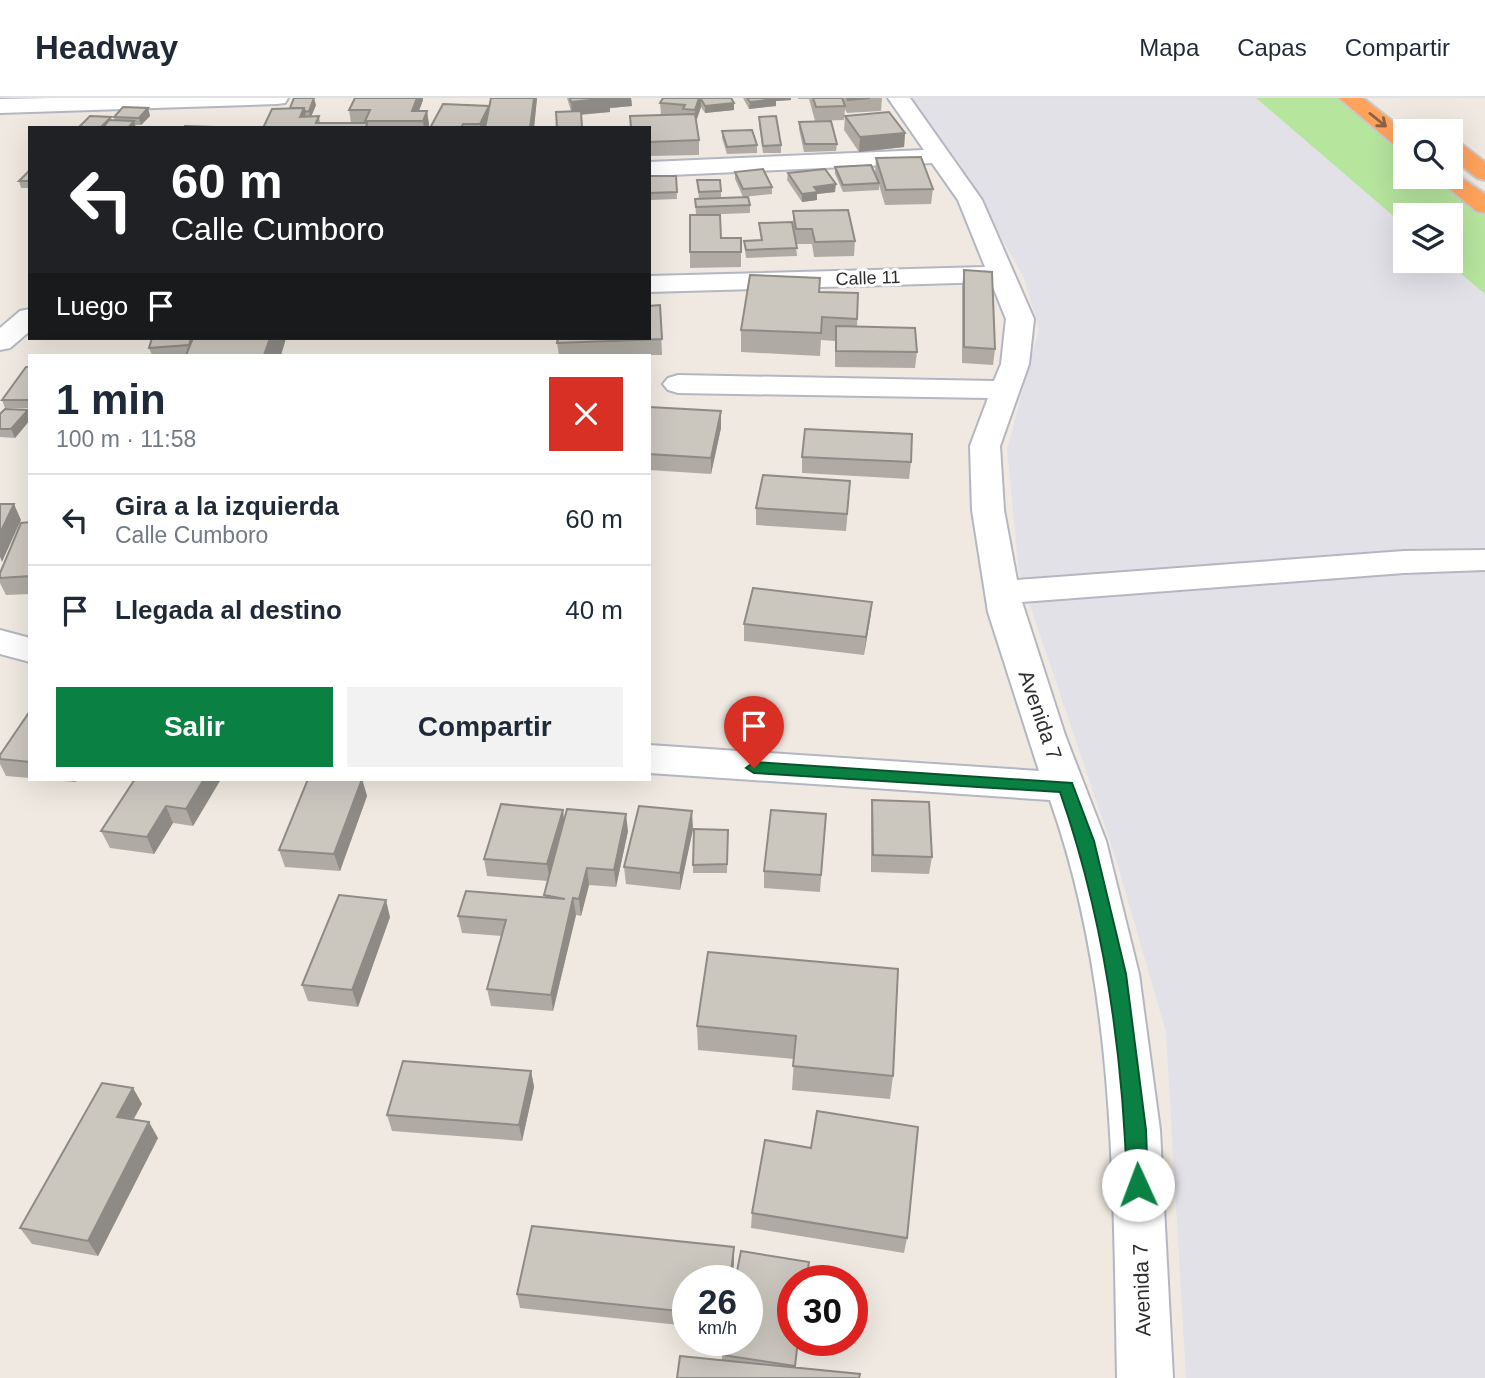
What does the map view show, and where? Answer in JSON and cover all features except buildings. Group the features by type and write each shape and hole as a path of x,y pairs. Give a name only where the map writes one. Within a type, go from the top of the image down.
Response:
{"highway":[{"path":"1350,98 1393,132"},
{"path":"1463,156 1485,173"},
{"path":"1463,189 1485,206"}],"street":[{"path":"0,106 108,101 248,109 277,98"},
{"name":"Avenida 7","path":"899,98 970,200 1020,319 1015,364 985,446 988,510 1006,612 1045,735 1085,841 1117,974 1136,1130 1145,1378"},
{"path":"651,169 940,156"},
{"name":"Calle 11","path":"651,284 1002,274"},
{"path":"0,307 28,307"},
{"path":"0,342 28,319"},
{"path":"678,384 1004,390"},
{"path":"1002,592 1404,562 1485,560"},
{"path":"0,642 28,649"},
{"path":"651,759 1066,787"}],"shaded area":[{"path":"909,98 1365,98 1393,119 1393,189 1463,189 1463,174 1485,191 1485,1378 1186,1378 1166,1032 1115,856 1019,573 1007,449 1039,329 1024,278 958,161"}],"green space":[{"path":"1256,98 1349,98 1393,134 1393,189 1461,189 1485,209 1485,294 1460,273 1463,273 1463,203 1393,203 1393,216"}],"route":[{"path":"754,768 1066,787 1085,841 1117,974 1136,1130 1138,1185"}]}
